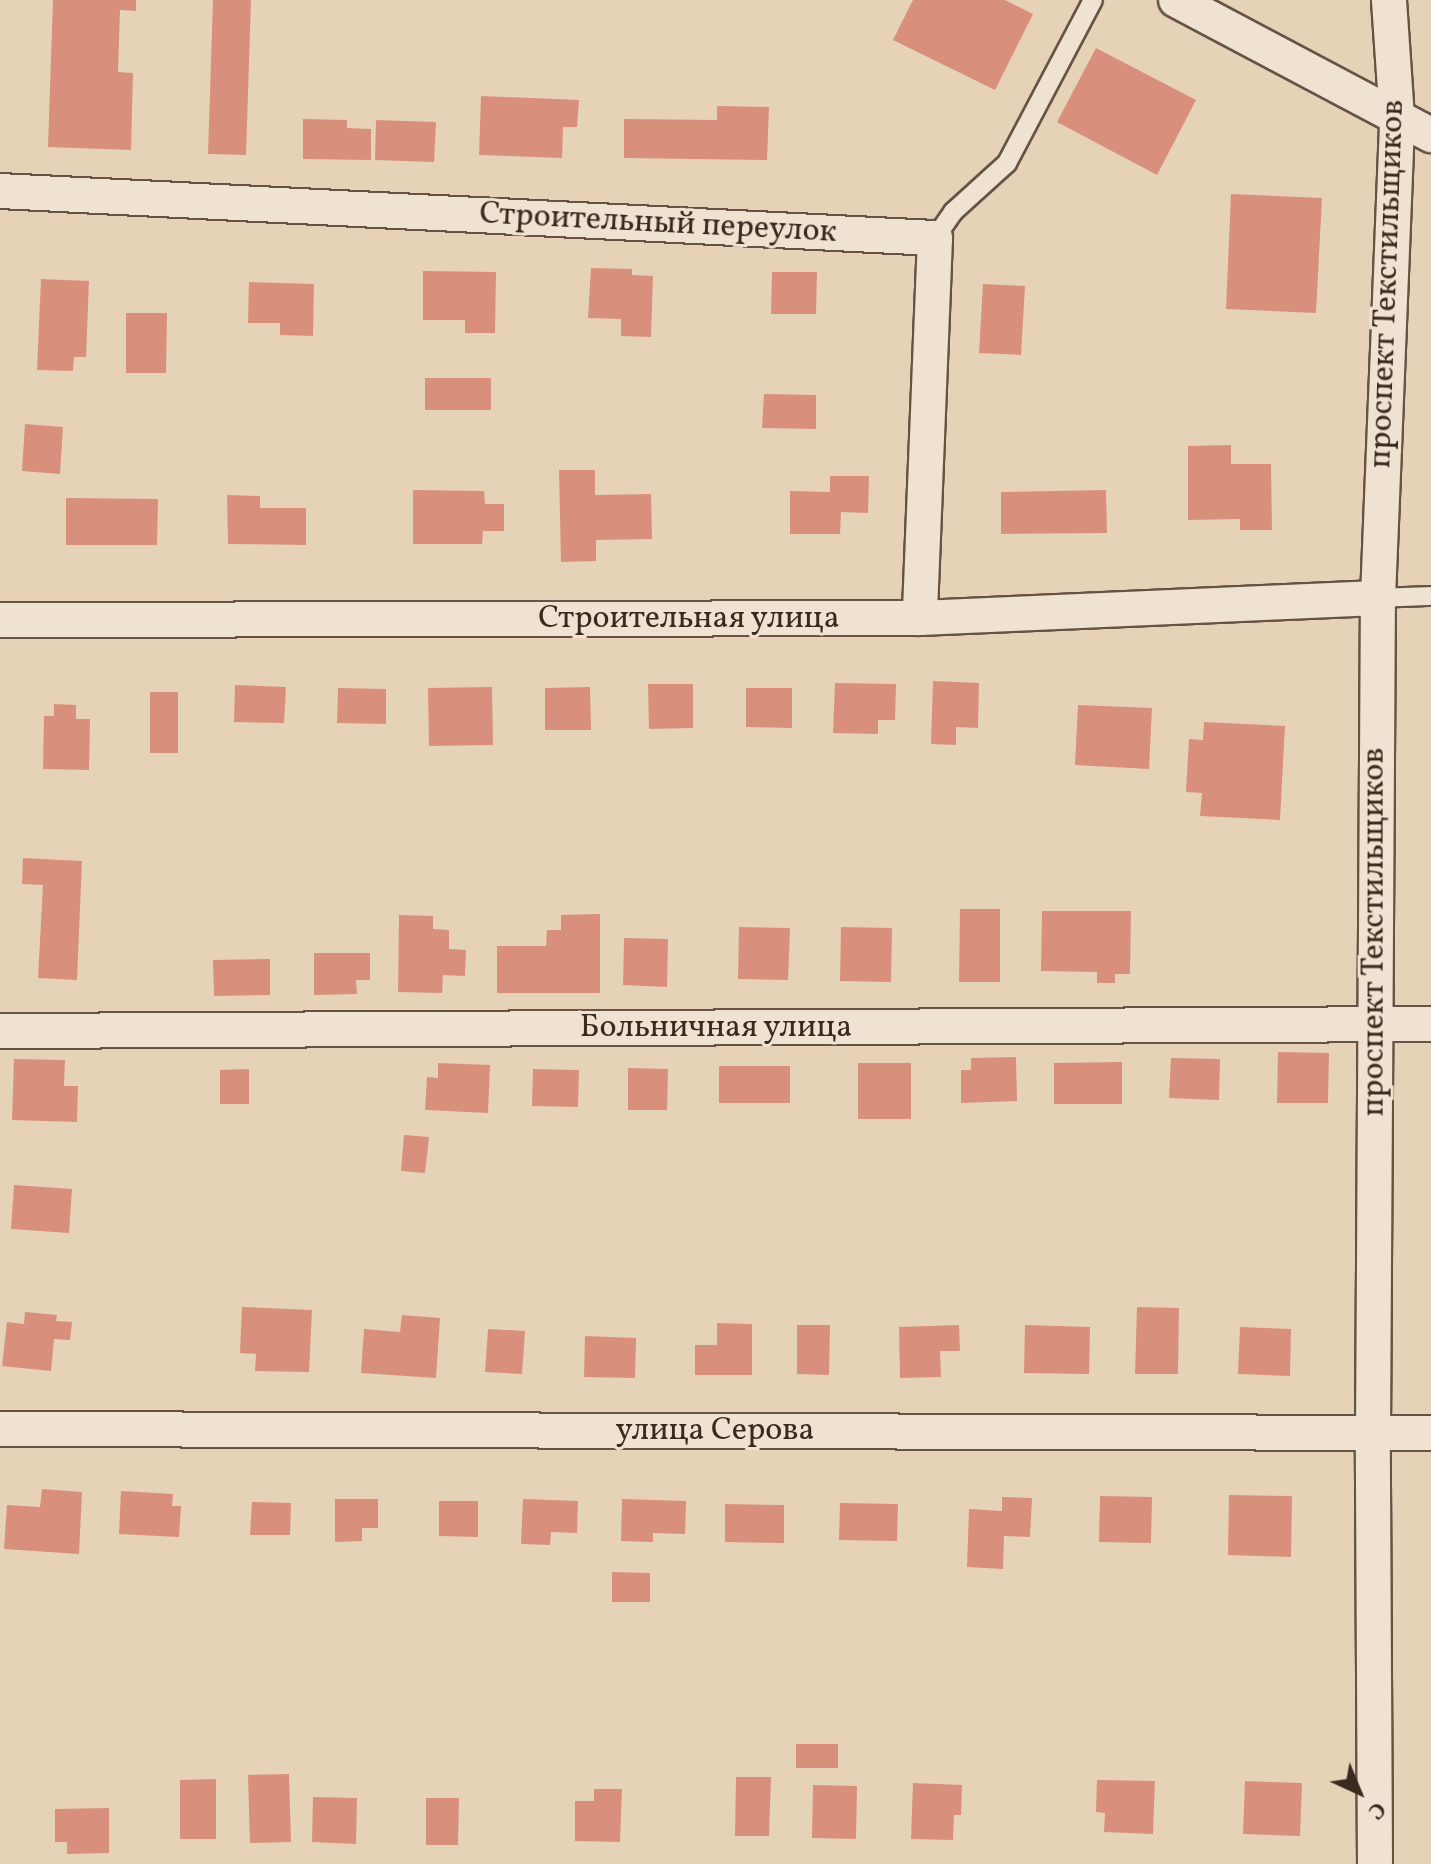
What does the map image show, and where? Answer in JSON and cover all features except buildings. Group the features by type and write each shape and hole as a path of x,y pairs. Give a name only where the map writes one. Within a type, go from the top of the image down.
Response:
{"street":[{"path":"1176,0 1431,135"},
{"name":"проспект Текстильщиков","path":"1375,1864 1373,1433 1378,598 1397,118 1389,0"},
{"name":"Строительный переулок","path":"0,191 935,238"},
{"path":"920,618 935,238"},
{"name":"Строительная улица","path":"0,620 920,618 1378,598"},
{"name":"Больничная улица","path":"0,1031 1431,1024"},
{"name":"улица Серова","path":"0,1429 1431,1433"}],"lane":[{"path":"935,238 953,212 1007,163 1093,0"},
{"path":"1378,598 1431,596"}]}
